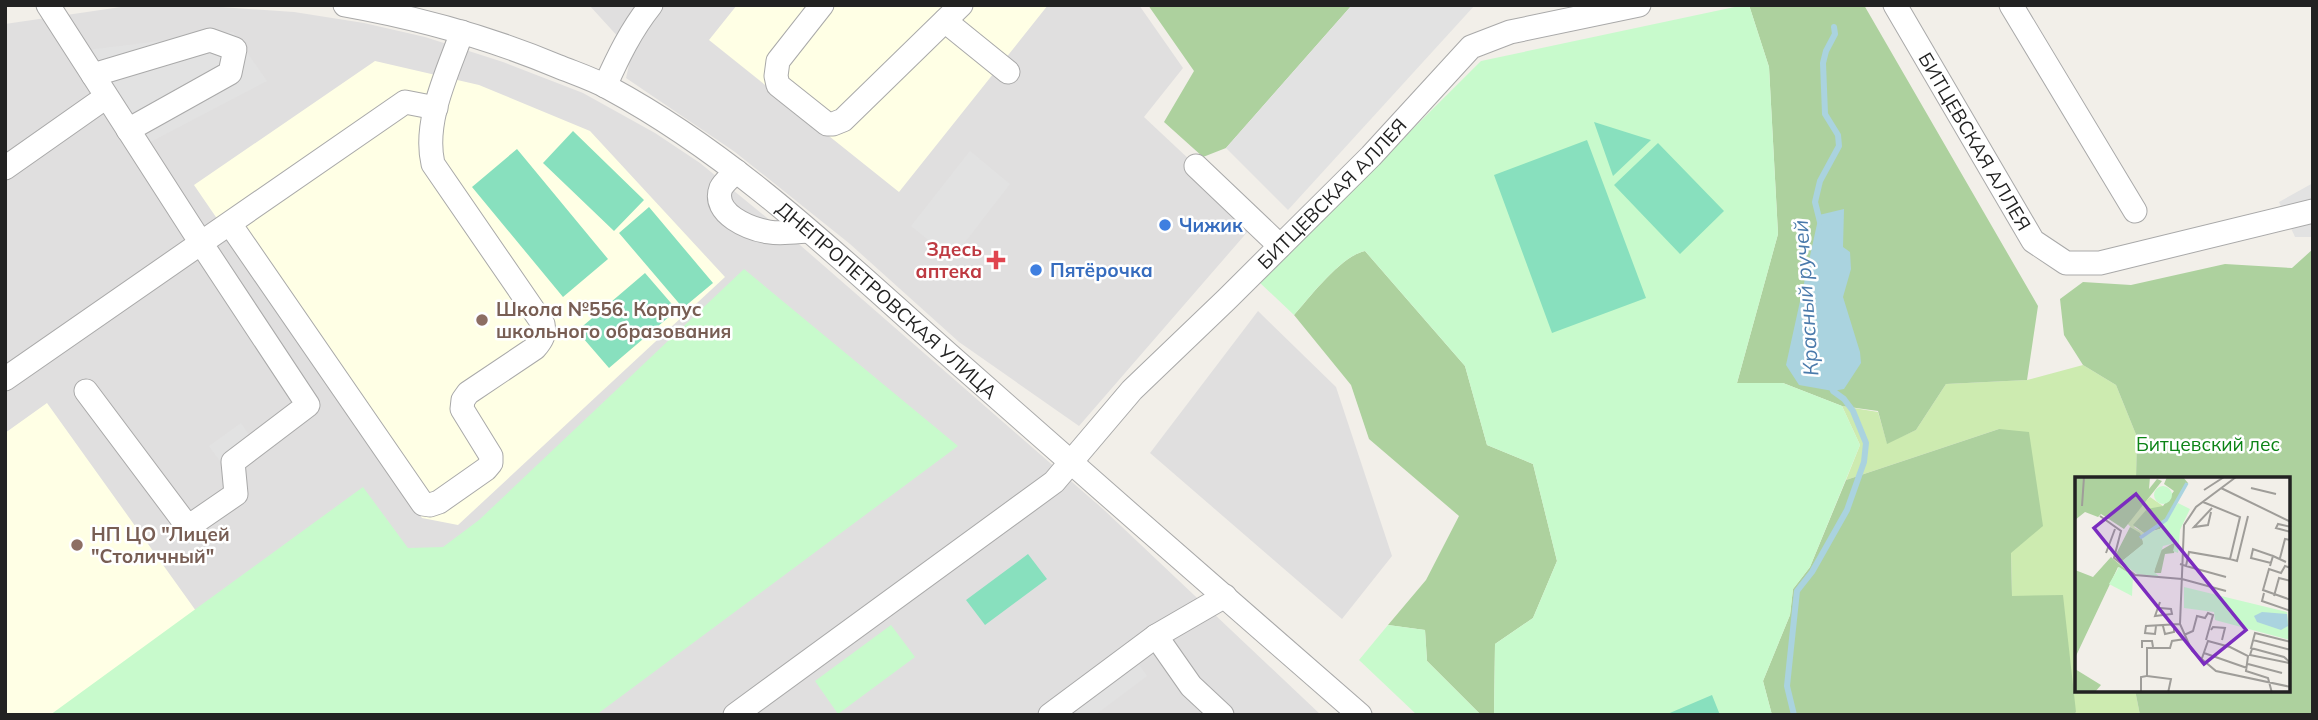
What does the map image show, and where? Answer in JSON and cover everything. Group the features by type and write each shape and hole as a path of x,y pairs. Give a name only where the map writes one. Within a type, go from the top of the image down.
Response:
{"street":[{"path":"48,5 308,405 233,462 236,494 188,527 86,391"},
{"name":"ДНЕПРОПЕТРОВСКАЯ УЛИЦА","path":"345,5 404,11 505,45 605,86 653,112 736,171 808,231 1360,715"},
{"path":"822,5 778,61 776,76 778,85 827,124 843,120 953,13 1008,72"},
{"name":"БИТЦЕВСКАЯ АЛЛЕЯ","path":"735,715 1054,482 1132,390 1377,149 1471,47 1510,33 1639,5"},
{"name":"БИТЦЕВСКАЯ АЛЛЕЯ","path":"1895,5 2033,241 2066,263 2100,263 2313,211"},
{"path":"2011,5 2135,211"},
{"path":"605,86 638,10"},
{"path":"230,224 423,503 430,505 439,502 486,469 491,463 489,451 462,409 463,400 468,393 535,348 542,340 544,332 543,324 433,164 429,136 462,32"},
{"path":"93,75 210,40 235,50 230,73 128,130"},
{"path":"5,168 106,97"},
{"path":"5,379 405,103 436,108"},
{"path":"1196,166 1280,246"},
{"path":"736,171 721,188 720,200 726,212 742,224 770,233 808,231"},
{"path":"292,380 323,359"},
{"path":"1050,715 1156,636 1224,596"},
{"path":"1156,636 1191,685 1222,715"}],"shaded area":[{"path":"589,5 1139,5 1183,68 1144,117 1256,222 1079,426 959,342 850,244 735,152 626,78 632,52"},
{"path":"737,5 1048,5 899,192 709,40"},
{"path":"1352,5 1475,5 1288,210 1226,148"},
{"path":"121,7 220,7 294,12 364,23 425,37 503,62 583,93 655,133 700,163 800,245 1103,509 1321,715 5,715 5,24"},
{"path":"233,32 267,81 139,148 79,51"},
{"name":"Школа №556. Корпус школьного образования","path":"375,61 479,85 590,131 725,277 458,525 422,518 194,185"},
{"path":"970,151 1010,184 952,259 911,226"},
{"path":"2313,183 2313,237 2295,237 2279,202"},
{"path":"1258,311 1336,387 1392,556 1342,619 1150,453"},
{"name":"НП ЦО \"Лицей \"Столичный\"","path":"47,403 229,657 146,715 5,715 5,433"},
{"path":"241,423 256,445 234,480 209,446"},
{"path":"1137,662 1147,676 1095,715 1065,715"}],"green space":[{"path":"1148,5 1352,5 1226,148 1203,157 1164,122 1194,71"},
{"path":"1749,5 1864,5 2038,306 2027,380 1946,384 1916,430 1887,444 1878,411 1842,406 1783,383 1737,383 1778,234 1769,67"},
{"path":"1749,5 1769,67 1778,234 1737,383 1783,383 1842,406 1860,445 1810,567 1793,589 1790,615 1763,681 1772,715 1494,715 1495,644 1533,618 1557,561 1533,464 1487,445 1465,366 1365,251 1356,254 1336,269 1294,315 1259,282 1481,61"},
{"path":"1594,122 1651,140 1613,176"},
{"path":"573,131 644,200 614,231 543,163"},
{"path":"1587,140 1646,298 1552,333 1494,175"},
{"path":"1658,143 1724,211 1680,254 1614,185"},
{"path":"517,149 608,259 563,297 472,187"},
{"path":"649,207 713,283 683,308 619,233"},
{"name":"Битцевский лес","path":"2313,249 2313,715 2140,715 2135,692 2290,692 2290,477 2136,477 2137,437 2116,385 2083,365 2064,335 2060,299 2083,282 2131,285 2225,264 2292,268"},
{"path":"1365,251 1465,366 1487,445 1533,464 1557,561 1533,618 1495,644 1494,715 1481,715 1427,661 1425,630 1388,625 1426,580 1459,516 1369,439 1351,385 1294,315 1336,269 1356,254"},
{"path":"744,269 958,446 596,715 50,715 363,487 408,548 443,547 479,520"},
{"path":"645,273 677,310 609,368 577,331"},
{"path":"2083,365 2116,385 2137,437 2136,477 2075,477 2075,692 2135,692 2140,715 2074,715 2076,712 2012,596 2011,552 1999,429 1846,480 1860,445 1842,406 1878,412 1887,443 1916,430 1946,384 2027,380"},
{"path":"1999,429 2029,432 2043,526 2011,553 2012,596 2063,595 2076,712 2074,715 1772,715 1763,681 1790,615 1793,589 1810,567 1846,480"},
{"path":"1028,554 1047,579 985,625 966,600"},
{"path":"891,625 915,657 838,714 815,681"},
{"path":"1388,625 1425,630 1427,661 1481,715 1417,715 1359,660"},
{"path":"1712,695 1720,715 1665,715"}],"water":[{"path":"1844,209 1843,247 1850,252 1851,269 1843,297 1861,363 1844,389 1833,391 1799,385 1786,365 1819,215"}],"waterway":[{"name":"Красный ручей","path":"1820,222 1815,202 1820,181 1839,146 1838,135 1825,114 1823,63 1835,34 1834,27"},
{"name":"Красный ручей","path":"1794,715 1787,686 1797,591 1812,572 1847,510 1864,462 1866,443 1853,411 1831,386"}],"place":[{"name":"Чижик","path":"1165,225"},
{"name":"Здесь аптека","path":"996,260"},
{"name":"Пятёрочка","path":"1036,270"},
{"name":"Школа №556. Корпус школьного образования","path":"482,320"},
{"name":"НП ЦО \"Лицей \"Столичный\"","path":"77,545"}]}
